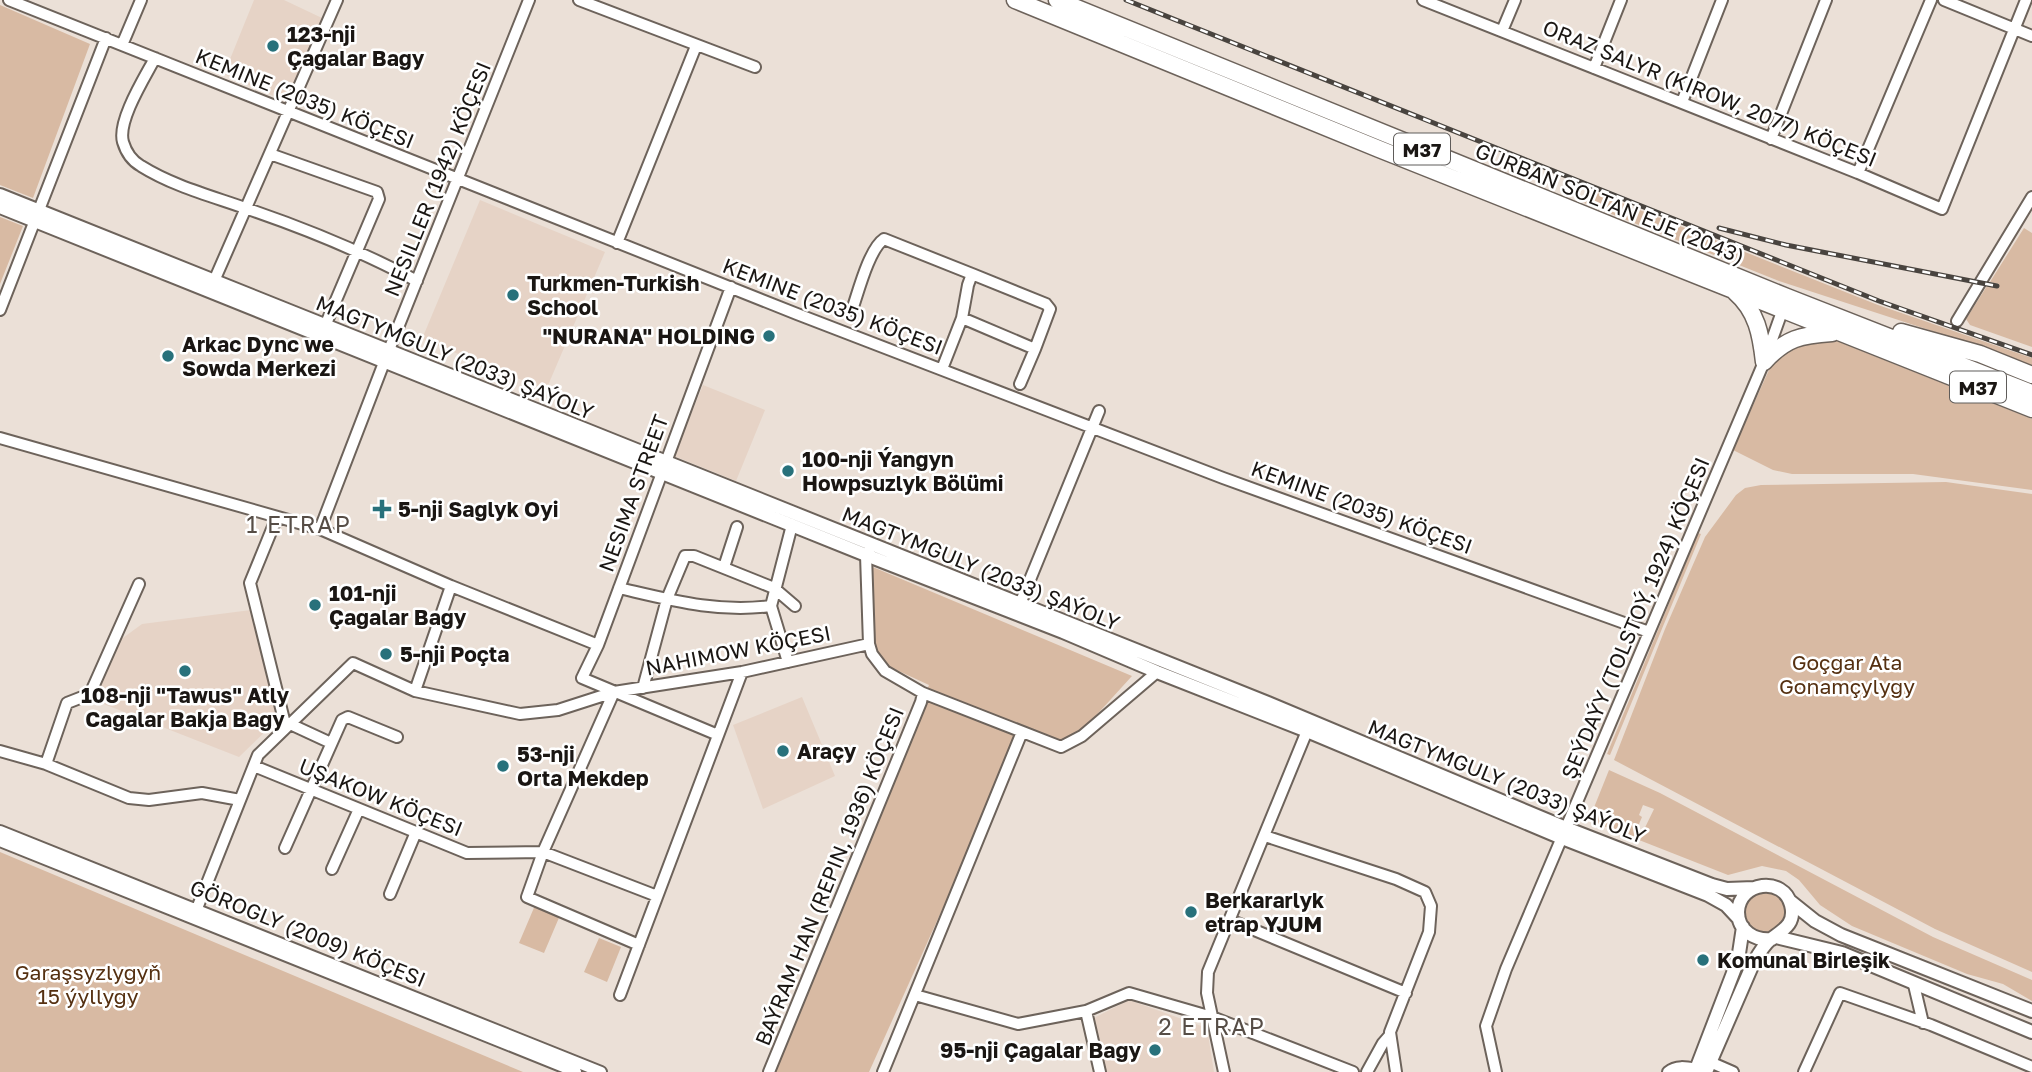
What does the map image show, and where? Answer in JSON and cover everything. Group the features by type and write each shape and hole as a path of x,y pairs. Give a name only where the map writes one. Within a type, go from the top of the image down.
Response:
{"highway":[{"name":"GURBAN SOLTAN EJE (2043)","path":"1015,0 1392,154 1731,288 1785,304 1815,307 2032,393"},
{"name":"GURBAN SOLTAN EJE (2043)","path":"1057,0 1785,304 1839,332 2032,409"},
{"path":"1731,288 1745,301 1757,323 1764,362"},
{"path":"1815,307 1980,354 2032,375"},
{"name":"GURBAN SOLTAN EJE (2043)","path":"1764,362 1777,347 1793,338 1839,332"}],"main road":[{"name":"MAGTYMGULY (2033) ŞAÝOLY","path":"0,195 38,216 870,550 1157,672 1564,833 1712,885 1727,889 1754,888"},
{"name":"MAGTYMGULY (2033) ŞAÝOLY","path":"0,207 38,216 214,281 325,326 386,356"},
{"name":"MAGTYMGULY (2033) ŞAÝOLY","path":"663,468 792,525 1020,604 1268,703 1708,895 1726,905 1741,923"},
{"path":"1702,1069 1738,960 1741,900 1754,888 1773,886 1815,921 1841,935 2032,1011"},
{"path":"1702,1069 1760,951 1790,924 1790,901"},
{"path":"1741,923 1753,937 1774,938 1842,953 2032,1032"}],"street":[{"name":"KEMINE (2035) KÖÇESI","path":"9,0 617,243 1223,478 1649,632"},
{"path":"122,45 141,0"},
{"path":"214,281 337,0"},
{"name":"NESILLER (1942) KÖÇESI","path":"320,529 386,356 529,0"},
{"path":"579,0 755,67"},
{"name":"ORAZ SALYR (KIROW, 2077) KÖÇESI","path":"1423,0 1682,102 1942,209 2015,29"},
{"path":"1502,31 1515,0"},
{"path":"1594,68 1621,0"},
{"path":"1682,102 1722,0"},
{"path":"1771,139 1826,0"},
{"path":"1858,173 1931,0"},
{"path":"1944,0 2032,36"},
{"path":"2015,29 2026,0"},
{"path":"0,310 106,38"},
{"path":"617,243 696,46"},
{"path":"155,58 122,131 122,139 130,157 141,166 184,186 356,250 416,281"},
{"path":"270,154 377,192 379,199 325,326"},
{"path":"1957,321 2032,197"},
{"path":"852,310 871,259 884,239 1049,306 1020,384"},
{"path":"942,369 962,318 972,274"},
{"name":"NESIMA STREET","path":"614,692 582,678 598,645 731,287"},
{"name":"ŞEÝDAÝY (TOLSTOÝ, 1924) KÖÇESI","path":"1496,1072 1486,1026 1506,969 1764,362 1785,304"},
{"path":"962,318 1035,349"},
{"path":"1020,604 1099,411"},
{"path":"0,438 320,529 451,586 598,645"},
{"path":"277,517 250,583 288,726"},
{"path":"788,662 771,606 792,525"},
{"path":"724,567 737,527"},
{"path":"870,550 869,644 885,671 923,693 1061,747 1083,736 1157,672"},
{"path":"642,688 667,599 685,556 694,556 774,588 795,606"},
{"path":"46,764 67,703 90,694 139,584"},
{"path":"415,691 451,586"},
{"path":"619,588 727,609 771,606"},
{"name":"NAHIMOW KÖÇESI","path":"288,726 353,663 415,691 520,714 558,710 614,692 742,672 869,644"},
{"path":"620,995 742,672"},
{"path":"639,945 527,897 543,852 614,692 718,735"},
{"name":"BAÝRAM HAN (REPIN, 1936) KÖÇESI","path":"769,1072 923,693"},
{"path":"285,848 342,720 348,717 397,737"},
{"path":"288,726 331,743"},
{"path":"194,914 258,755 288,726"},
{"path":"1224,1072 1207,993 1208,971 1307,731"},
{"path":"883,1072 1022,732"},
{"path":"0,751 46,764 130,798 149,800 202,793 240,800"},
{"name":"UŞAKOW KÖÇESI","path":"254,766 467,853 543,852 656,896"},
{"path":"332,869 359,809"},
{"name":"GÖROGLY (2009) KÖÇESI","path":"0,831 576,1072"},
{"path":"390,894 416,832"},
{"path":"1265,836 1418,886 1425,892 1431,906 1432,919 1390,1035 1367,1072"},
{"name":"GÖROGLY (2009) KÖÇESI","path":"0,841 601,1072"},
{"path":"1230,920 1406,993"},
{"path":"1914,985 1923,1023"},
{"path":"915,995 1018,1024 1086,1012 1129,993 1212,1017 1353,1072"},
{"path":"1804,1072 1840,993 2032,1067"},
{"path":"1086,1012 1100,1072"},
{"path":"1390,1035 1396,1072"},
{"path":"1668,1072 1672,1068 1684,1067 1733,1072"}],"shaded area":[{"name":"123-nji Çagalar Bagy","path":"254,0 284,0 322,18 287,102 224,74"},
{"name":"Turkmen-Turkish School","path":"480,200 605,252 546,390 422,339"},
{"path":"703,385 765,410 736,481 674,456"},
{"name":"108-nji \"Tawus\" Atly Cagalar Bakja Bagy","path":"251,610 277,720 239,757 91,699 116,643 142,624"},
{"name":"Araçy","path":"802,697 835,776 763,809 733,725"},
{"name":"95-nji Çagalar Bagy","path":"1129,1000 1207,1028 1214,1072 1105,1072 1094,1018"}],"green space":[{"path":"0,5 90,44 33,198 0,185"},
{"path":"1587,189 1878,305 2032,358 2032,367 1975,345 1779,281 1584,203 1582,202"},
{"path":"0,217 23,226 0,284"},
{"path":"2024,228 2032,233 2032,347 1970,325 1966,319 1987,286 1998,288 1999,284 1990,282"},
{"path":"1829,338 2032,419 2032,490 1913,474 1792,474 1773,470 1733,450 1773,361 1790,348"},
{"name":"Goçgar Ata Gonamçylygy","path":"1946,482 2032,494 2032,972 1935,929 1614,760 1665,629 1705,537 1736,495 1745,488 1761,485"},
{"path":"1698,533 1701,534 1610,755 1607,754"},
{"path":"868,565 1132,676 1071,743 1022,732 869,1072 768,1072 929,685 877,661"},
{"path":"1609,770 1660,793 1933,937 2032,980 2032,1001 2003,984 1967,974 1852,926 1820,905 1799,880 1786,871 1762,866 1728,875 1639,840 1654,809 1643,805 1639,815 1642,817 1633,838 1589,820"},
{"name":"Garaşsyzlygyň 15 ýyllygy","path":"0,852 523,1072 0,1072"},
{"path":"1765,892 1779,898 1785,912 1779,926 1765,932 1751,926 1745,912 1751,898"},
{"path":"536,903 561,913 544,953 519,943"},
{"path":"599,938 621,947 607,982 584,972"}],"railway":[{"path":"1126,0 1879,301 2032,355"},
{"path":"1719,228 1786,245 1997,286"}],"place":[{"name":"123-nji Çagalar Bagy","path":"273,46"},
{"name":"Turkmen-Turkish School","path":"513,295"},
{"name":"\"NURANA\" HOLDING","path":"769,336"},
{"name":"Arkac Dync we Sowda Merkezi","path":"168,356"},
{"name":"100-nji Ýangyn Howpsuzlyk Bölümi","path":"788,471"},
{"name":"5-nji Saglyk Oyi","path":"382,509"},
{"name":"101-nji Çagalar Bagy","path":"315,605"},
{"name":"5-nji Poçta","path":"386,654"},
{"name":"108-nji \"Tawus\" Atly Cagalar Bakja Bagy","path":"185,671"},
{"name":"Araçy","path":"783,751"},
{"name":"53-nji Orta Mekdep","path":"503,766"},
{"name":"Berkararlyk etrap YJUM","path":"1191,912"},
{"name":"Komunal Birleşik","path":"1703,960"},
{"name":"95-nji Çagalar Bagy","path":"1155,1050"}],"district":[{"name":"1 ETRAP","path":"299,524"},
{"name":"2 ETRAP","path":"1212,1026"}]}
